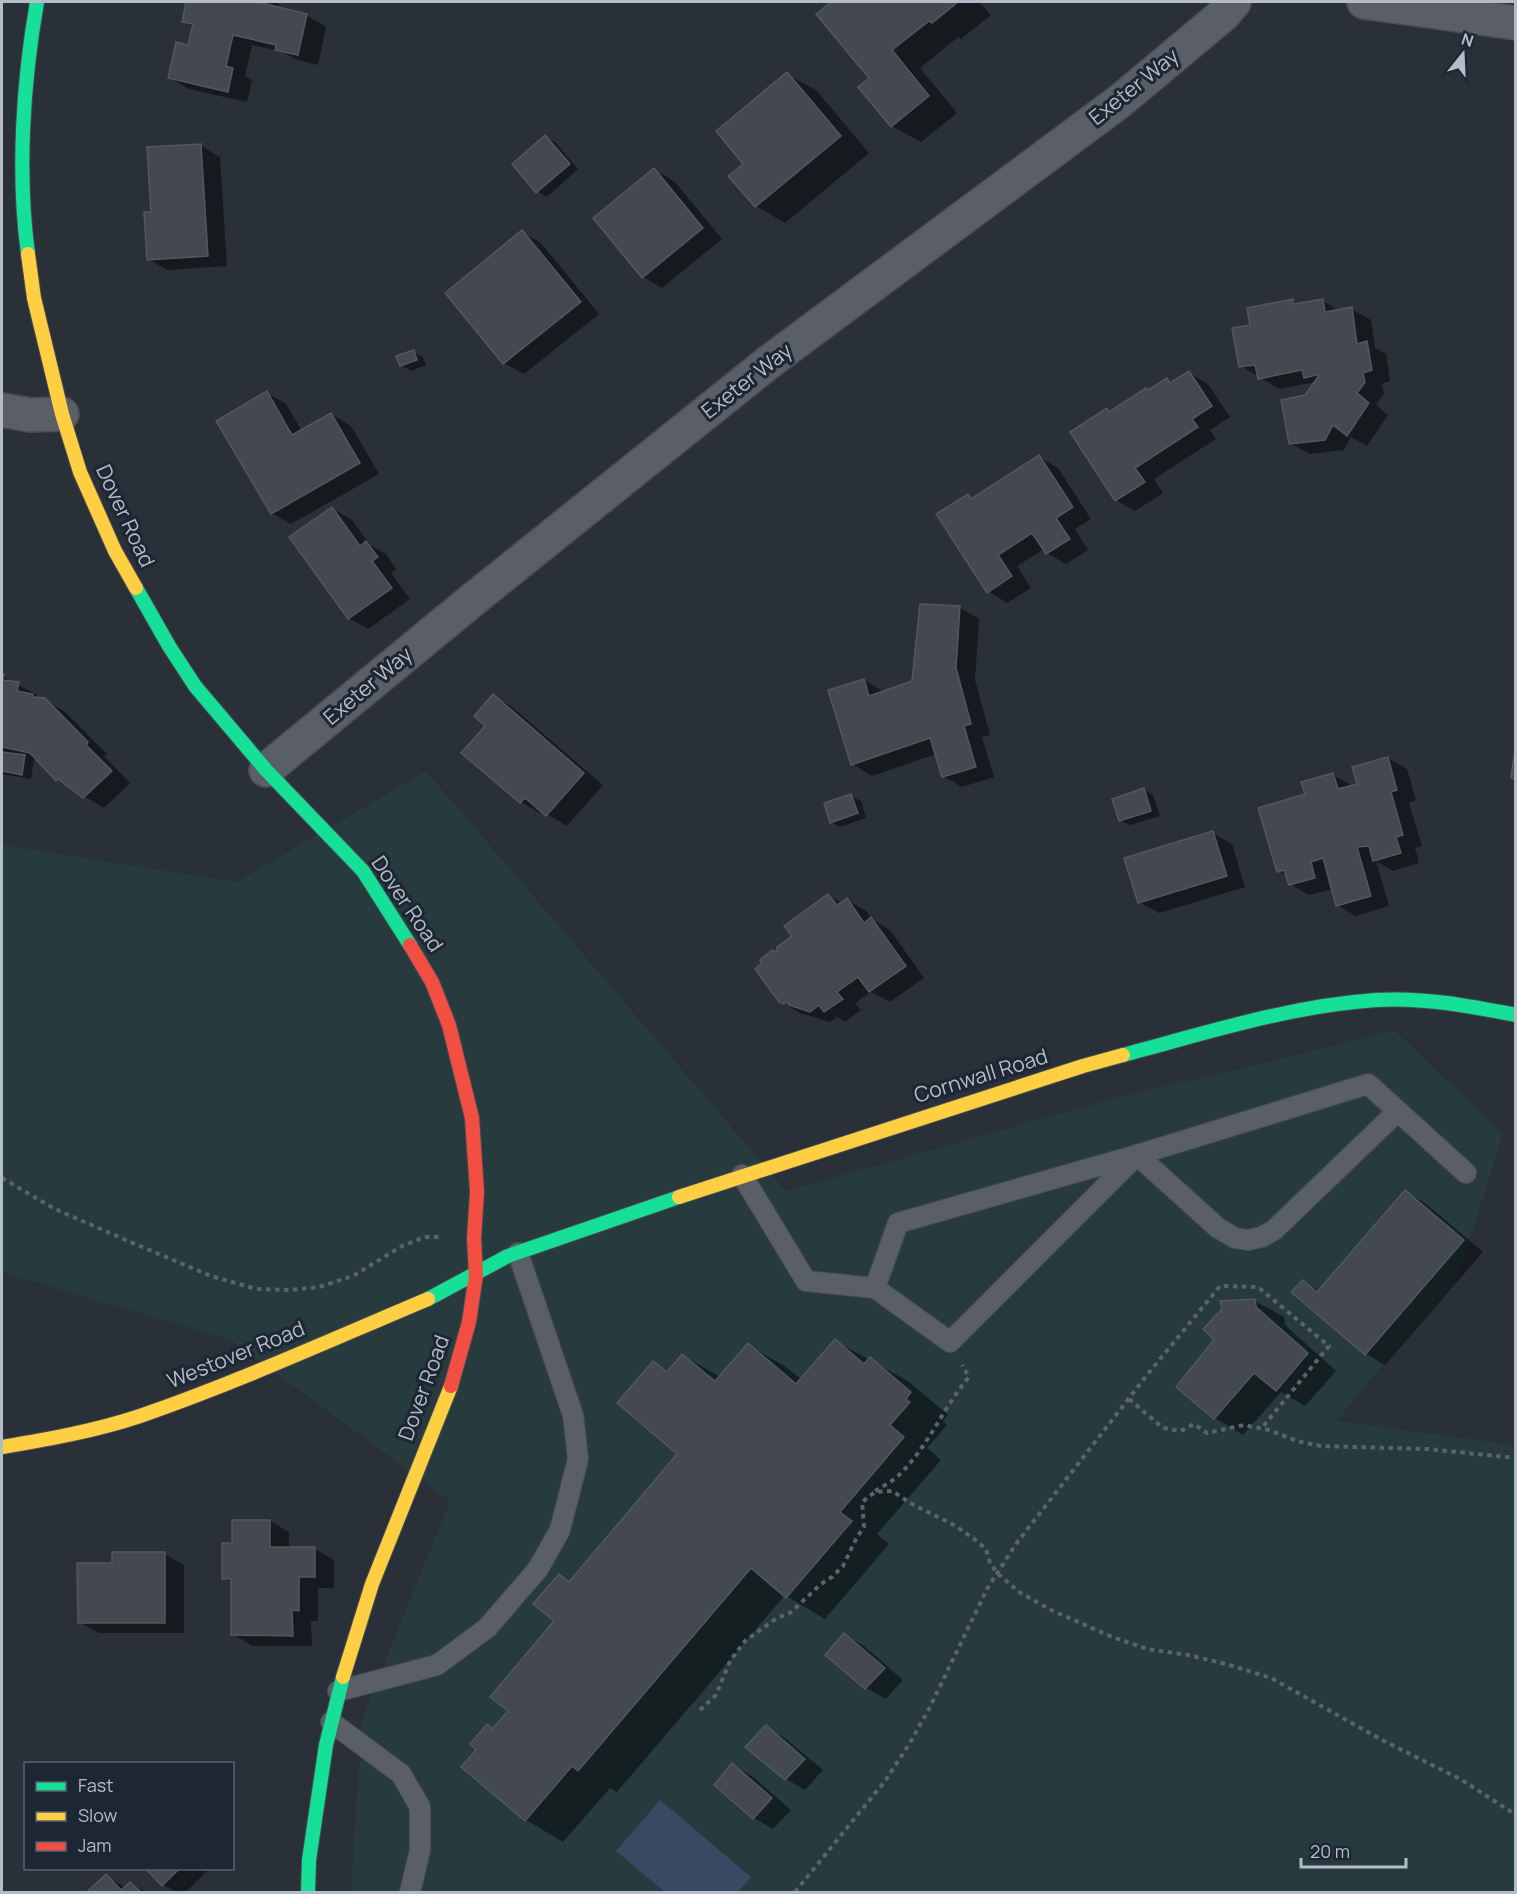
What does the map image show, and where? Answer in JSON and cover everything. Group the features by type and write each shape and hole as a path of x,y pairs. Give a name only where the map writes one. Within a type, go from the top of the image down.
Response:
{"street":[{"name":"Dover Road","path":"37,2 29,49 24,140 24,224 34,298 62,414 81,472 115,551 169,646 195,686 266,770 363,871 393,915 432,982 449,1025 472,1118 477,1192 474,1238 476,1275 469,1322 454,1378 372,1584 338,1691 326,1745 309,1860 308,1893"},
{"name":"Exeter Way","path":"266,770 476,597 728,395 1120,101 1224,14 1234,2"},
{"path":"1364,2 1515,23"},
{"path":"2,410 30,415 62,414"},
{"name":"Cornwall Road","path":"476,1275 518,1252 899,1123 1083,1066 1270,1017 1320,1006 1378,1000 1448,1002 1515,1016"},
{"name":"Westover Road","path":"2,1447 71,1435 140,1416 237,1379 441,1294 476,1275"}],"lane":[{"path":"875,1288 898,1223 1137,1155 1368,1084 1466,1173"},
{"path":"1137,1155 1218,1228 1235,1238 1248,1240 1262,1237 1274,1230 1398,1111"},
{"path":"742,1175 806,1281 875,1288 950,1342 1137,1155"},
{"path":"338,1691 437,1665 487,1628 538,1569 560,1530 578,1459 573,1415 518,1252"},
{"path":"331,1722 401,1774 420,1807 420,1850 410,1893"}],"path":[{"path":"2,1178 55,1209 128,1241 211,1276 256,1289 291,1290 319,1287 353,1276 402,1246 425,1237 474,1238"},
{"path":"795,1893 885,1781 910,1743 929,1709 974,1613 1016,1544 1220,1286 1258,1287 1329,1346 1261,1429"},
{"path":"700,1710 716,1695 730,1661 745,1641 777,1618 790,1613 843,1566 856,1537 864,1527 862,1502 898,1477 915,1456 954,1395 969,1377 950,1342"},
{"path":"1129,1399 1163,1428 1181,1431 1194,1424 1207,1433 1244,1425 1321,1446 1428,1449 1515,1458"},
{"path":"875,1491 891,1491 954,1525 986,1549 990,1563 997,1573 1019,1592 1052,1610 1110,1636 1147,1648 1226,1664 1271,1678 1384,1741 1462,1780 1515,1815"}],"green space":[{"path":"426,771 786,1191 1109,1100 1395,1031 1503,1134 1456,1283 1366,1384 1337,1421 1515,1445 1515,1892 351,1892 362,1719 450,1501 231,1340 2,1272 2,845 237,882"}],"water":[{"path":"660,1800 751,1877 738,1892 665,1892 616,1851"}],"building":[{"path":"186,2 258,2 307,14 298,55 275,50 276,45 233,35 226,66 233,68 228,92 168,78 176,42 188,45 193,24 182,22"},
{"path":"831,2 958,2 892,50 929,96 891,127 858,87 869,78 816,14"},
{"path":"787,72 841,136 755,207 728,176 743,164 716,131"},
{"path":"545,135 570,164 536,193 512,164"},
{"path":"201,144 208,256 147,260 144,212 151,212 147,147"},
{"path":"654,168 703,228 642,278 593,218"},
{"path":"522,230 581,302 503,364 445,293"},
{"path":"1293,299 1293,304 1323,299 1325,312 1352,307 1357,344 1367,341 1372,370 1363,373 1365,382 1357,393 1369,403 1347,436 1333,425 1325,440 1289,444 1281,400 1305,395 1320,374 1304,378 1302,370 1258,379 1255,365 1239,367 1232,328 1250,325 1247,308"},
{"path":"414,350 417,360 400,366 396,356"},
{"path":"1189,371 1212,406 1192,419 1198,427 1135,468 1145,482 1115,501 1070,432 1107,408 1109,412 1146,388 1148,390 1167,378 1170,383"},
{"path":"267,391 292,435 331,413 360,463 271,514 216,421"},
{"path":"1039,455 1073,507 1056,518 1070,539 1046,554 1032,533 998,555 1012,576 987,593 936,514 968,494 971,499"},
{"path":"332,507 360,546 366,541 378,557 372,561 392,588 348,619 289,537"},
{"path":"920,604 960,606 956,668 971,724 964,726 976,767 942,777 930,738 851,765 828,690 864,679 869,696 912,681"},
{"path":"2,674 4,674 3,680 19,682 17,691 33,694 33,697 45,698 88,742 86,745 112,771 83,798 58,779 56,781 30,753 2,747"},
{"path":"493,694 584,773 546,816 525,798 520,803 461,753 485,726 474,716"},
{"path":"1516,742 1516,779 1511,778"},
{"path":"2,752 25,755 22,775 2,771"},
{"path":"1388,757 1397,790 1391,792 1403,835 1396,837 1401,853 1373,861 1369,846 1357,847 1371,896 1336,906 1323,858 1311,862 1315,878 1289,885 1284,870 1277,872 1258,808 1305,794 1301,782 1333,773 1338,789 1357,784 1352,767"},
{"path":"1144,788 1151,811 1119,821 1112,799"},
{"path":"851,794 858,813 830,823 824,803"},
{"path":"1213,831 1227,876 1138,903 1124,858"},
{"path":"828,894 837,905 847,898 864,923 871,917 906,966 869,992 858,977 837,992 843,999 824,1012 819,1005 810,1012 786,1002 784,1004 779,1002 755,969 761,964 760,960 772,950 777,952 777,947 792,936 784,926"},
{"path":"1405,1190 1464,1240 1365,1355 1291,1292 1303,1280 1317,1292"},
{"path":"1255,1299 1256,1307 1308,1353 1276,1391 1254,1373 1214,1419 1176,1387 1214,1340 1203,1329 1222,1309 1220,1301"},
{"path":"835,1339 864,1364 870,1357 911,1392 906,1399 910,1402 890,1425 904,1437 840,1512 852,1521 786,1598 751,1568 578,1771 572,1766 525,1821 461,1767 476,1750 470,1744 487,1724 492,1729 508,1711 490,1697 554,1621 533,1604 559,1574 569,1582 677,1454 617,1403 653,1361 667,1372 682,1354 715,1381 748,1343 796,1384"},
{"path":"232,1520 270,1520 270,1547 315,1547 315,1577 299,1577 299,1611 292,1610 293,1636 231,1635 231,1579 222,1579 222,1543 232,1543"},
{"path":"112,1552 165,1552 165,1623 78,1623 77,1563 112,1563"},
{"path":"844,1633 885,1668 865,1689 825,1655"},
{"path":"766,1725 805,1759 785,1780 745,1747"},
{"path":"732,1763 772,1798 753,1819 714,1785"},
{"path":"147,1870 178,1870 162,1886"},
{"path":"106,1874 121,1890 130,1882 141,1892 87,1892"}],"traffic: fast":[{"path":"28,254 23,192 23,128 28,64 37,2"},
{"path":"136,588 195,686 266,770 363,871 410,945"},
{"path":"1123,1055 1280,1014 1344,1003 1394,999 1429,1001 1516,1015"},
{"path":"428,1299 508,1256 679,1197"},
{"path":"308,1892 309,1860 326,1745 343,1677"}],"traffic: slow":[{"path":"28,254 34,298 62,414 80,472 115,551 136,588"},
{"path":"679,1197 1123,1055"},
{"path":"2,1447 54,1438 140,1416 249,1375 428,1299"},
{"path":"343,1677 372,1584 451,1386"}],"traffic: jam":[{"path":"410,945 432,982 449,1025 472,1118 477,1192 474,1238 476,1275 469,1322 451,1386"}]}
